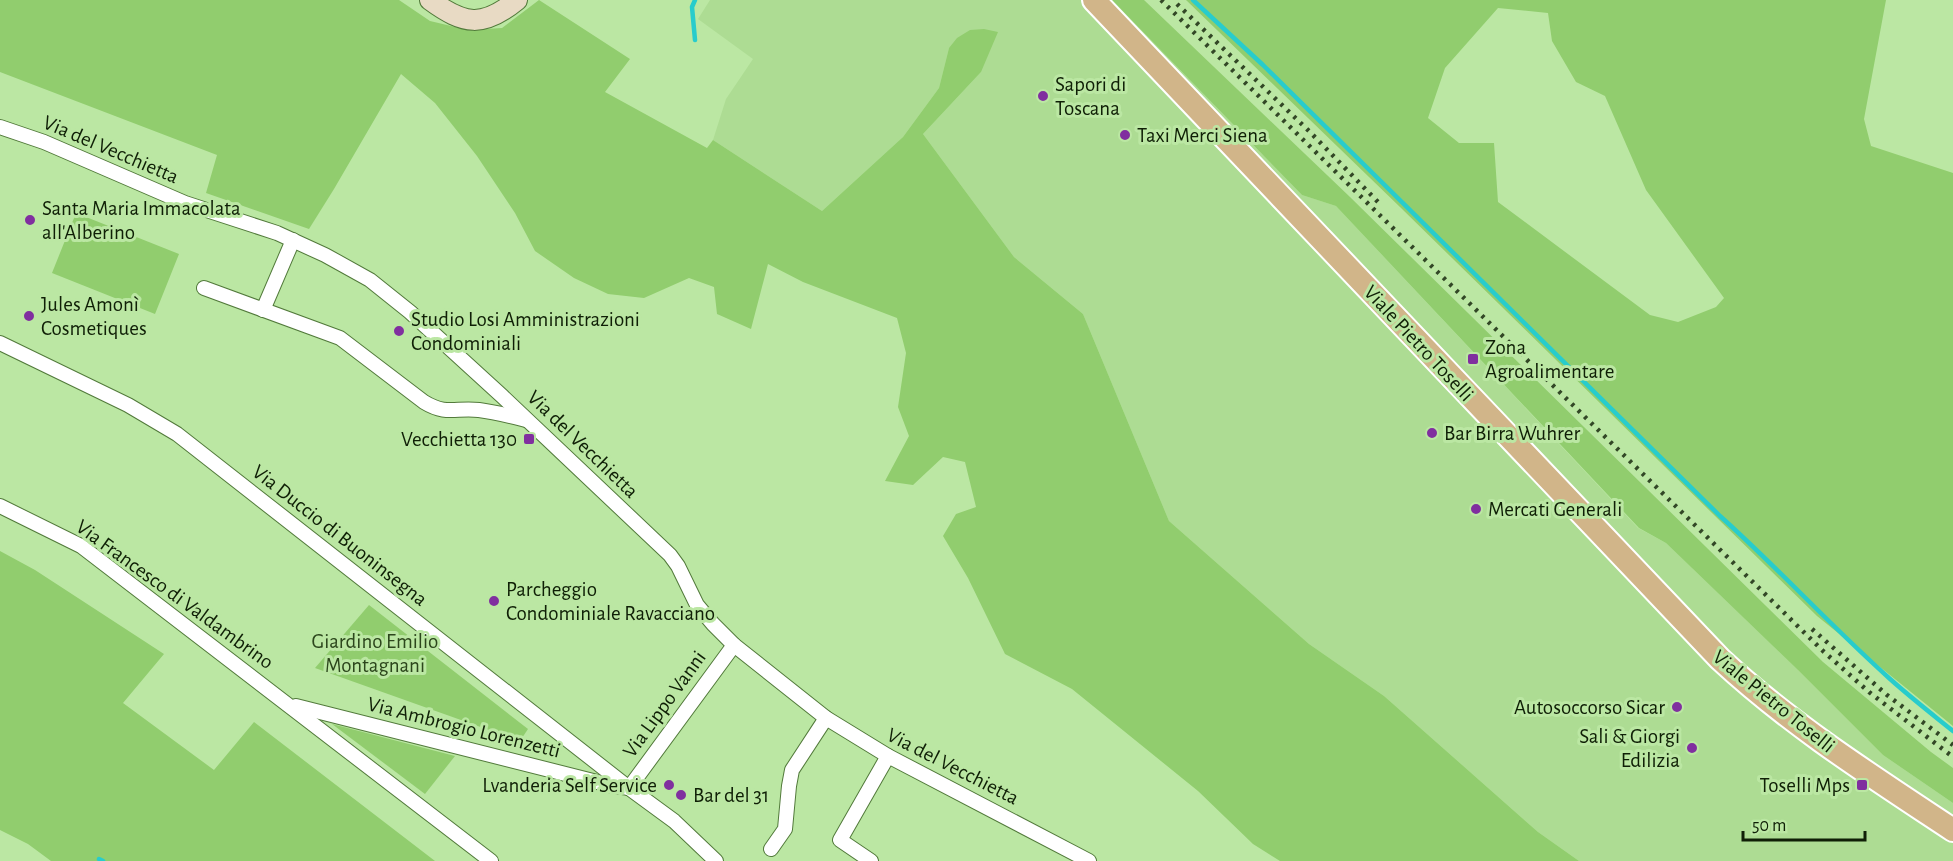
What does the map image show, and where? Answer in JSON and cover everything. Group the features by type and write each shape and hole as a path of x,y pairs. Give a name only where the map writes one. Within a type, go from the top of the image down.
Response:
{"main road":[{"name":"Viale Pietro Toselli","path":"1094,0 1720,659 1753,690 1796,723 1953,830"}],"street":[{"path":"430,0 453,15 476,20 496,15 517,0"},
{"name":"Via del Vecchietta","path":"0,128 44,142 175,199 277,232 357,273 395,299 670,555 678,566 697,605 734,645 826,718 888,756 1089,861"},
{"path":"263,310 293,240"},
{"path":"204,288 340,338 424,402 436,408 447,411 481,410 528,421"},
{"name":"Via Duccio di Buoninsegna","path":"0,343 128,405 177,435 674,821 716,861"},
{"name":"Via Francesco di Valdambrino","path":"0,506 81,546 491,861"},
{"name":"Via Lippo Vanni","path":"629,788 734,645"},
{"name":"Via Ambrogio Lorenzetti","path":"289,705 629,788"},
{"path":"771,849 785,829 792,770 826,718"},
{"path":"871,861 840,840 888,756"}],"shaded area":[{"path":"710,0 1112,0 1302,195 1336,206 1638,528 1666,543 1883,755 1953,803 1953,861 1579,861 1538,832 1384,696 1309,644 1169,521 1083,314 1014,257 923,134 981,72 949,48 939,88 903,137 822,211 713,140 726,99 753,59 698,19"}],"green space":[{"path":"0,0 399,0 430,21 468,30 502,28 539,0 630,59 605,92 707,148 713,140 822,211 903,137 939,88 949,48 957,38 970,30 984,29 998,32 981,72 923,134 1014,257 1083,314 1169,521 1309,644 1384,696 1538,832 1579,861 1280,861 1253,844 1198,791 1072,689 1005,654 968,578 943,536 956,514 976,507 965,462 943,457 913,485 885,481 909,436 898,407 906,353 897,318 803,282 768,264 751,329 717,314 714,287 689,278 644,298 608,294 574,278 535,251 515,213 477,156 435,103 401,74 309,229 206,193 217,155 0,72"},
{"path":"1112,0 1144,0 1350,197 1823,662 1953,768 1953,803 1883,755 1666,543 1639,528 1336,206 1302,195"},
{"path":"1186,0 1886,0 1864,119 1871,146 1953,173 1953,726 1817,616","holes":["1498,8 1548,13 1552,41 1576,82 1605,96 1646,190 1724,298 1716,307 1678,322 1650,315 1498,202 1494,143 1459,143 1428,118 1445,68"]},
{"path":"76,213 179,254 155,314 52,273"},
{"path":"0,551 35,570 164,654 123,703 214,770 254,722 435,861 51,861 28,844 0,830"},
{"name":"Giardino Emilio Montagnani","path":"369,605 528,729 520,741 315,668"},
{"path":"332,724 455,756 425,794"}],"waterway":[{"path":"695,0 692,7 695,40"},
{"path":"1193,0 1263,65 1846,638 1897,685 1953,731"},
{"path":"99,859 103,861"}],"railway":[{"path":"1161,0 1823,651 1869,692 1953,757"},
{"path":"1177,4 1310,132 1378,202"},
{"path":"1812,629 1887,695 1953,745"}],"place":[{"name":"Sapori di Toscana","path":"1043,96"},
{"name":"Taxi Merci Siena","path":"1125,135"},
{"name":"Santa Maria Immacolata all'Alberino","path":"30,220"},
{"name":"Jules Amonì Cosmetiques","path":"29,316"},
{"name":"Studio Losi Amministrazioni Condominiali","path":"399,331"},
{"name":"Zona Agroalimentare","path":"1473,359"},
{"name":"Bar Birra Wuhrer","path":"1432,433"},
{"name":"Vecchietta 130","path":"529,439"},
{"name":"Mercati Generali","path":"1476,509"},
{"name":"Parcheggio Condominiale Ravacciano","path":"494,601"},
{"name":"Autosoccorso Sicar","path":"1677,707"},
{"name":"Sali & Giorgi Edilizia","path":"1692,748"},
{"name":"Lvanderia Self Service","path":"669,785"},
{"name":"Toselli Mps","path":"1862,785"},
{"name":"Bar del 31","path":"681,795"}]}
